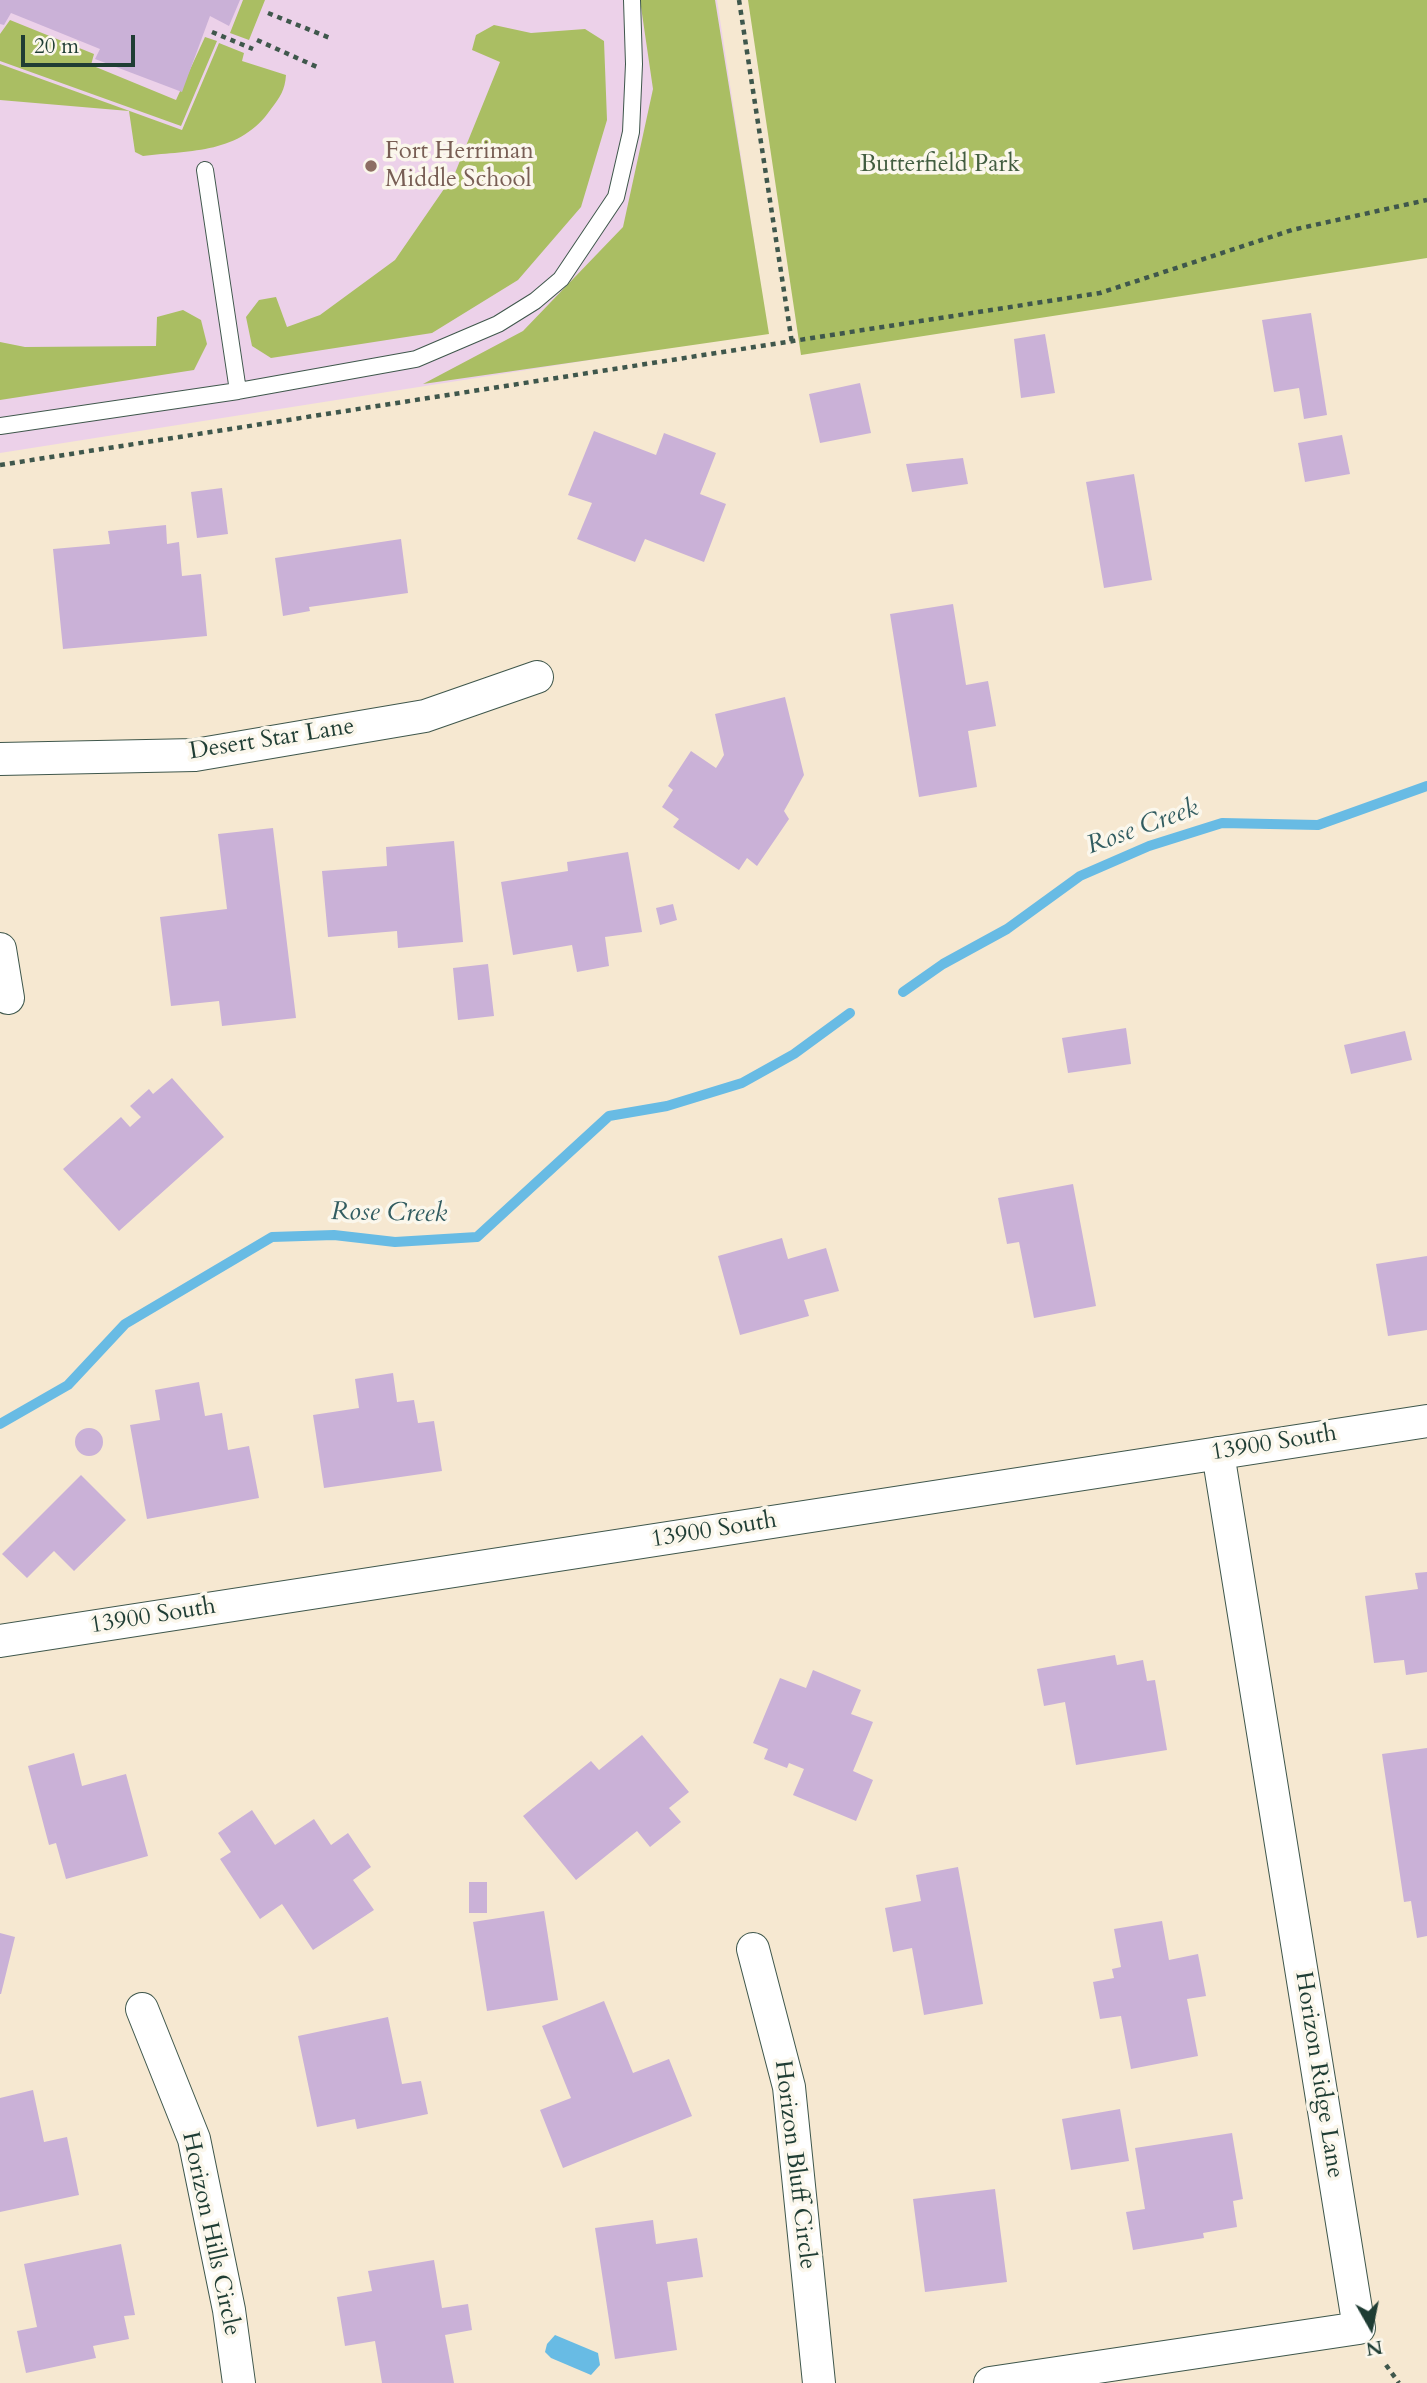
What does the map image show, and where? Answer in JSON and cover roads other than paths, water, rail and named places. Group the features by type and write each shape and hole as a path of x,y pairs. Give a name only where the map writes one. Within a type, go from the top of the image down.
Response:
{"street":[{"name":"Desert Star Lane","path":"0,759 195,755 425,716 537,677"},
{"path":"0,949 8,998"},
{"name":"13900 South","path":"0,1641 1427,1421"},
{"name":"Horizon Ridge Lane","path":"990,2383 1359,2328 1218,1453"},
{"name":"Horizon Bluff Circle","path":"753,1949 789,2087 819,2383"},
{"name":"Horizon Hills Circle","path":"142,2009 194,2139 229,2310 239,2383"}],"lane":[{"path":"0,426 238,391 416,359 498,324 535,301 561,279 616,197 631,132 634,64 632,0"},
{"path":"205,170 238,391"}],"water":[{"path":"555,2335 598,2353 600,2365 591,2375 551,2358 545,2352 547,2344"}],"waterway":[{"name":"Rose Creek","path":"903,992 943,964 1007,929 1080,876 1149,846 1222,823 1318,825 1427,786"},
{"name":"Rose Creek","path":"0,1424 68,1385 125,1324 272,1237 334,1235 395,1242 477,1237 609,1116 667,1106 742,1083 794,1054 850,1013"}],"place":[{"name":"Fort Herriman Middle School","path":"371,166"}],"park label":[{"name":"Butterfield Park","path":"940,165"}]}
